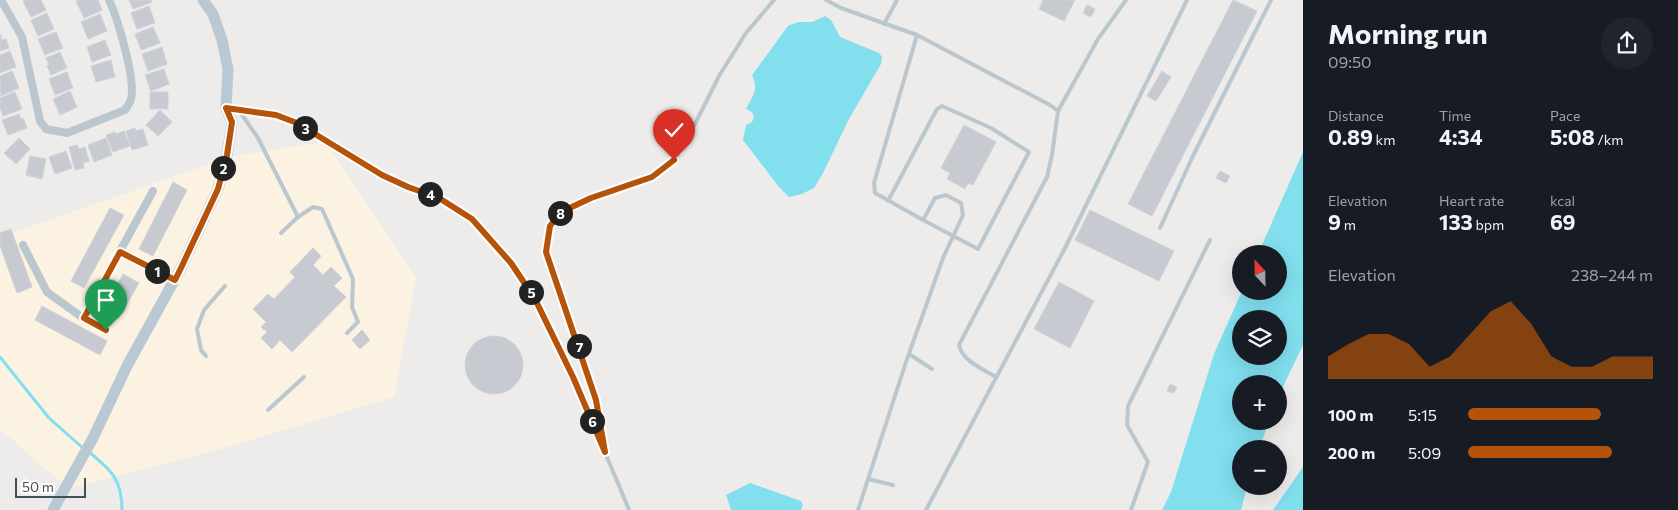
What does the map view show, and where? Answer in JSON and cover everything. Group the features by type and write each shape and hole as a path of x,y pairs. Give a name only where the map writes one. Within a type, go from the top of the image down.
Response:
{"street":[{"path":"1,0 22,37 40,121 46,129 66,132 126,110 131,98 129,73 118,19 110,0"},
{"path":"53,510 93,438 127,366 175,280 218,189 227,155 232,122 226,108 228,69 222,40 213,14 203,0"},
{"path":"226,108 276,115"},
{"path":"84,318 153,191"},
{"path":"23,245 47,292 84,318 106,330"},
{"path":"120,252 175,280"}],"lane":[{"path":"605,452 596,400 546,252 550,226 561,212 591,198 652,177 674,160 723,69 746,34 774,0"},
{"path":"826,0 841,8 917,35 1058,111"},
{"path":"884,24 897,0"},
{"path":"996,377 965,358 960,351 959,345 1046,177 1052,156 1058,111 1098,39 1126,0"},
{"path":"926,510 1065,248 1187,0"},
{"path":"1160,228 1192,158 1271,0"},
{"path":"888,201 937,109 942,106 991,128 1029,152 978,249 954,237 888,201 875,193 874,183 917,35"},
{"path":"239,110 258,138 298,217"},
{"path":"276,115 297,123 382,175 439,198 472,219 511,263 535,299 573,377 629,510"},
{"path":"858,510 909,354 943,258 963,215 961,203 946,195 935,198 923,220"},
{"path":"281,233 298,217 313,207 322,209 353,278 352,307 358,322 347,333"},
{"path":"1130,510 1148,462 1127,425 1128,406 1210,240"},
{"path":"206,356 201,350 197,329 204,310 226,286"},
{"path":"909,354 932,369"},
{"path":"268,410 304,377"},
{"path":"868,479 893,486"}],"shaded area":[{"path":"325,142 416,278 394,397 224,448 68,489 0,429 0,237 233,156"}],"water":[{"path":"825,16 831,20 840,37 879,53 882,57 881,64 849,119 814,188 802,194 789,197 779,187 743,140 746,125 752,122 754,117 752,112 746,109 755,89 752,75 788,26 798,22 812,22"},
{"path":"1303,152 1303,345 1287,378 1287,375 1232,375 1232,430 1266,430 1262,440 1232,440 1232,495 1245,495 1241,510 1162,510 1171,492 1214,354 1232,314 1232,365 1287,365 1287,310 1234,310 1238,300 1288,300 1288,245 1262,245"},
{"path":"1303,467 1303,510 1273,510 1283,495 1287,495 1287,490"},
{"path":"750,483 801,501 803,505 801,510 731,510 726,495"}],"building":[{"path":"41,0 46,10 31,17 23,1"},
{"path":"98,0 102,10 84,18 76,1"},
{"path":"129,0 151,0 152,2 133,9"},
{"path":"1043,0 1075,0 1064,21 1039,9"},
{"path":"1233,0 1257,11 1152,216 1128,204"},
{"path":"1087,5 1095,9 1091,17 1083,13"},
{"path":"149,6 155,23 137,29 131,13"},
{"path":"47,13 54,29 38,36 31,20"},
{"path":"100,14 107,31 88,39 81,22"},
{"path":"153,27 160,43 141,50 135,34"},
{"path":"56,32 63,48 45,55 38,39"},
{"path":"0,34 2,40 6,39 9,48 0,51"},
{"path":"105,40 111,55 92,62 87,47"},
{"path":"162,47 167,64 148,71 142,54"},
{"path":"10,51 16,67 0,73 0,55"},
{"path":"60,52 67,68 51,75 46,58"},
{"path":"111,60 115,77 96,82 91,66"},
{"path":"164,69 169,84 151,91 145,75"},
{"path":"12,71 19,88 1,96 0,76"},
{"path":"1162,71 1171,77 1156,101 1147,96"},
{"path":"67,72 73,88 55,95 49,79"},
{"path":"70,91 77,107 60,115 53,99"},
{"path":"15,92 22,109 3,116 0,108 0,98"},
{"path":"150,92 168,92 168,109 150,109"},
{"path":"160,110 172,122 158,136 146,125"},
{"path":"19,114 27,128 8,135 2,120"},
{"path":"964,125 996,142 973,185 968,183 965,189 947,179 950,173 941,168"},
{"path":"135,128 136,131 143,129 148,145 132,150 126,131"},
{"path":"124,131 130,146 113,152 106,135"},
{"path":"19,138 30,149 16,164 4,153"},
{"path":"106,138 112,155 94,162 88,145"},
{"path":"77,145 79,149 85,147 89,161 83,163 84,168 75,170 69,147"},
{"path":"66,151 72,168 55,174 49,157"},
{"path":"30,156 46,159 42,179 26,175"},
{"path":"1220,171 1230,176 1226,183 1216,178"},
{"path":"173,182 187,190 153,256 139,249"},
{"path":"110,208 124,215 84,288 71,281"},
{"path":"1090,210 1174,251 1159,281 1075,240"},
{"path":"11,229 32,287 17,293 0,246 0,233"},
{"path":"313,248 321,256 313,265 323,275 331,267 342,278 334,286 346,297 292,352 280,340 272,349 261,338 267,332 261,327 266,322 253,309 268,294 274,299 295,277 290,272"},
{"path":"123,274 139,283 118,319 103,311"},
{"path":"1059,282 1094,301 1070,348 1034,329"},
{"path":"42,306 107,341 100,355 35,320"},
{"path":"362,330 370,340 360,349 352,340"},
{"path":"488,336 500,336 515,344 523,359 523,371 515,386 500,394 488,394 473,386 465,371 465,359 473,344"},
{"path":"1170,384 1177,387 1174,393 1167,391"}],"waterway":[{"path":"0,357 49,418 84,449"},
{"path":"89,452 114,476 120,490 122,510"}],"route":[{"path":"106,330 84,318 120,252 175,280 218,189 227,155 232,122 226,108 276,115 297,123 382,175 439,198 458,208 472,219 511,263 535,299 573,377 605,452 596,400 546,252 550,226 561,212 591,198 652,177 674,160"}]}
